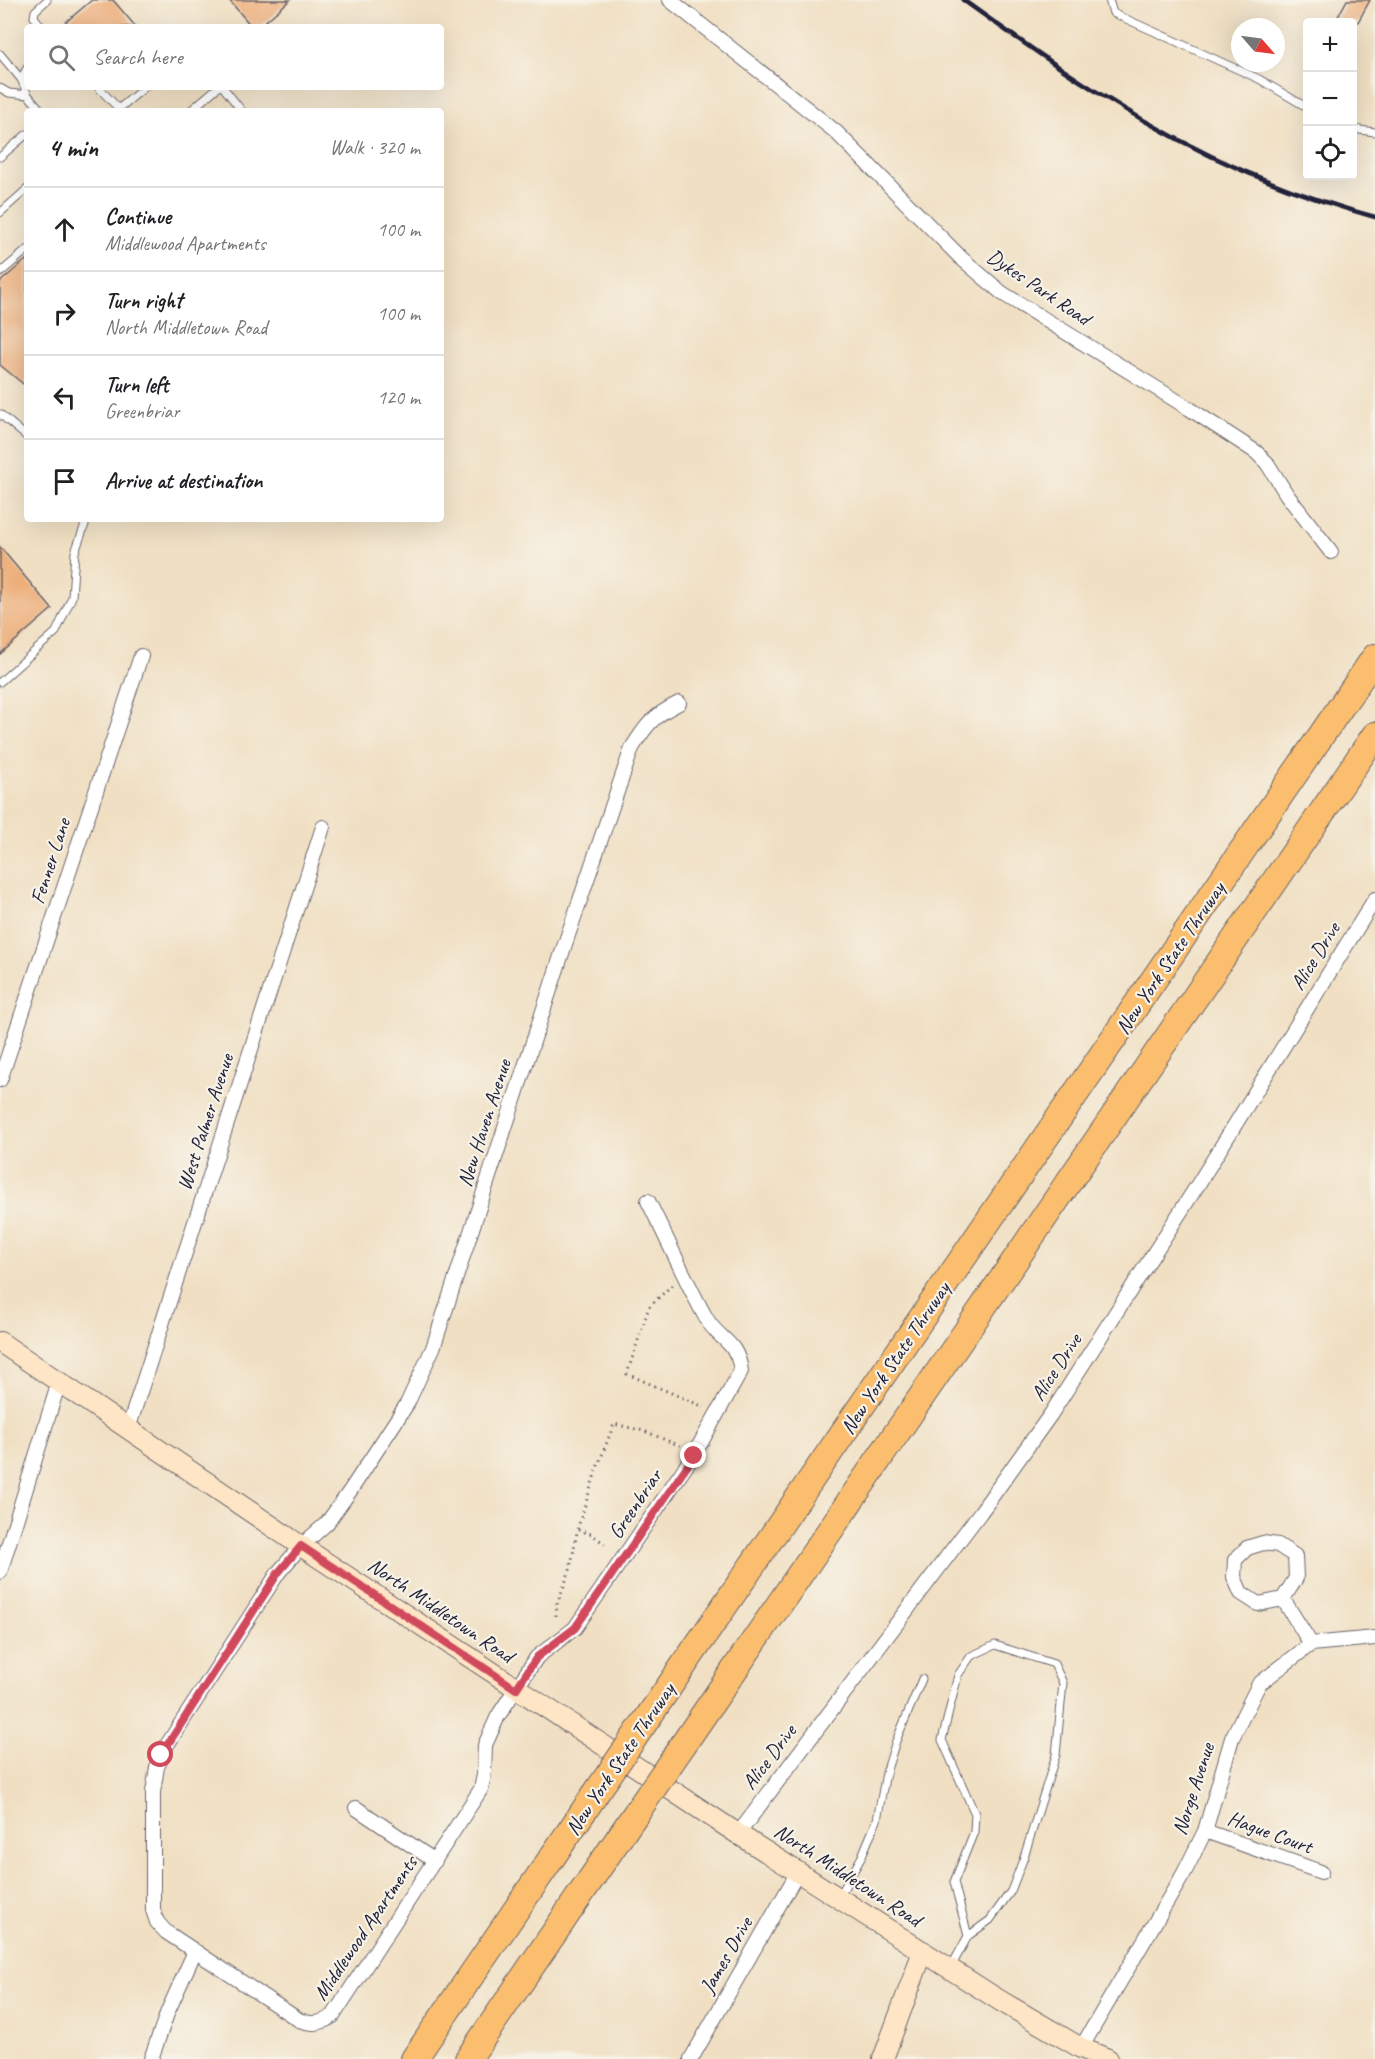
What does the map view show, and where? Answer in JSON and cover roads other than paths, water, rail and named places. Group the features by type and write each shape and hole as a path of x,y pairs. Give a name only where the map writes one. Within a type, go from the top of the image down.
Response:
{"highway":[{"name":"New York State Thruway","path":"414,2059 1375,657"},
{"name":"New York State Thruway","path":"468,2059 1375,735"}],"street":[{"name":"Dykes Park Road","path":"670,0 836,132 961,258 1002,293 1256,452 1267,463 1287,495 1331,552"},
{"name":"Fenner Lane","path":"0,1080 141,656"},
{"name":"New Haven Avenue","path":"301,1546 327,1523 350,1491 407,1404 433,1348 565,944 632,748 647,723 662,711 679,703"},
{"name":"West Palmer Avenue","path":"128,1429 323,827"},
{"name":"Alice Drive","path":"738,1834 1052,1414 1375,899"},
{"name":"Greenbriar","path":"516,1689 537,1657 575,1628 695,1454 741,1371 739,1358 733,1347 708,1321 648,1201"},
{"name":"North Middletown Road","path":"0,1341 301,1546 738,1834 999,2000 1081,2048 1107,2059"},
{"path":"0,1572 59,1382"},
{"path":"1263,1543 1278,1545 1294,1556 1296,1578 1283,1599 1258,1604 1241,1593 1234,1577 1236,1560 1247,1548 1263,1543"},
{"name":"Middlewood Apartments","path":"301,1546 278,1573 167,1745 157,1767 153,1792 153,1910 157,1922 166,1932 195,1952 299,2020 312,2024 323,2022 333,2016 481,1789 485,1745 490,1731 516,1689"},
{"path":"1283,1599 1311,1644 1375,1638"},
{"name":"Norge Avenue","path":"1081,2048 1184,1872 1205,1831 1232,1738 1259,1684 1311,1644"},
{"path":"356,1808 435,1861"},
{"name":"Hague Court","path":"1205,1831 1321,1872"},
{"name":"James Drive","path":"691,2059 798,1872"},
{"path":"883,2059 922,1951"},
{"path":"151,2059 168,2011 195,1952"}],"lane":[{"path":"40,24 34,17 35,11 47,0"},
{"path":"1109,0 1113,13 1259,79 1303,105"},
{"path":"0,54 24,86"},
{"path":"21,79 24,74"},
{"path":"0,89 9,93 28,95"},
{"path":"26,90 39,108"},
{"path":"100,90 115,108"},
{"path":"119,108 141,90"},
{"path":"194,108 214,90"},
{"path":"225,90 240,108"},
{"path":"1357,130 1375,132"},
{"path":"0,157 24,137"},
{"path":"0,213 24,192"},
{"path":"0,273 24,253"},
{"path":"0,414 24,434"},
{"path":"0,682 56,632 72,597 75,552 86,522"},
{"path":"950,1969 968,1935 990,1920 1011,1891 1056,1755 1063,1683 1054,1664 995,1645 971,1656 958,1675 942,1740 975,1814 974,1832 954,1882 968,1935"},
{"path":"838,1898 861,1858 877,1820 886,1773 896,1741 922,1679"}],"railway":[{"path":"963,0 1075,78 1200,151 1315,199 1375,217"}]}
